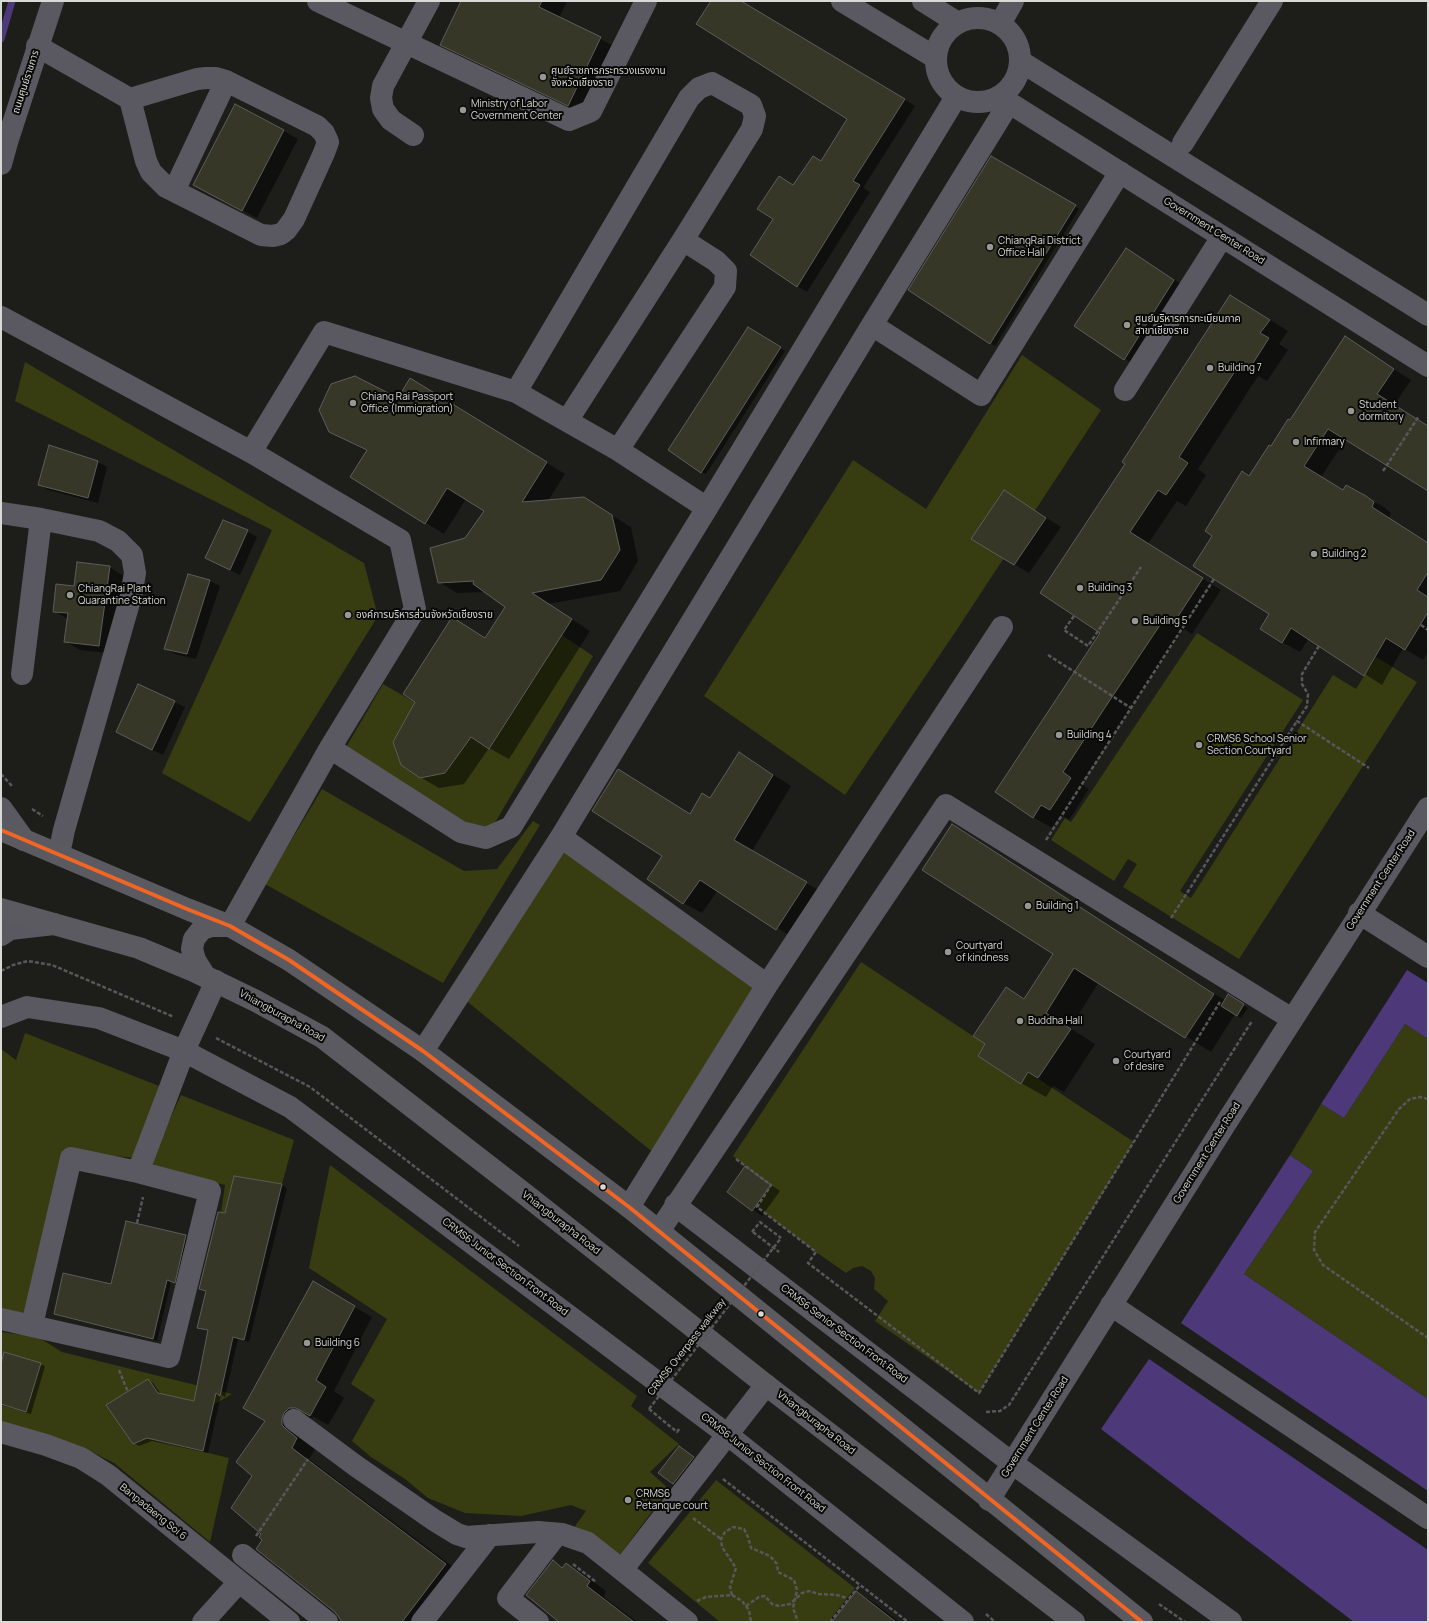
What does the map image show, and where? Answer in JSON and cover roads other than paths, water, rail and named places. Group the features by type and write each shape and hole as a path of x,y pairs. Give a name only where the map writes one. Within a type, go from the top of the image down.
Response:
{"main road":[{"path":"1,830 230,926 289,960 423,1051 659,1230 1142,1622"},
{"name":"Vhiangburapha Road","path":"1,909 139,948 256,1000 322,1037 766,1384 1074,1622"},
{"path":"211,979 194,960 192,949 194,939 202,929 211,926 230,926"}],"street":[{"name":"ถนนศูนย์ราชการ","path":"1,164 37,46 53,1"},
{"path":"318,1 569,120 590,111 646,1"},
{"path":"413,135 391,120 383,109 381,98 383,86 429,1"},
{"path":"842,1 936,58"},
{"path":"923,1 958,23"},
{"path":"1000,24 1013,1"},
{"path":"1183,143 1272,1"},
{"path":"423,1051 561,837 872,325 1004,100 1010,87 1018,75 1020,61 1018,46 1011,34 1000,24 986,19 972,18 958,23 946,32 939,44 936,58 936,70 940,80 947,90 956,97 966,101 978,102 1004,100"},
{"path":"37,46 130,99 146,161 151,172 166,187 261,235 273,236 281,234 286,230 294,219 328,142 324,133 317,126 226,81 216,78 201,78 130,99"},
{"path":"1020,61 1428,316"},
{"path":"174,192 226,81"},
{"path":"516,392 689,98 699,88 712,83 752,105 755,116 752,129 567,421"},
{"path":"330,748 460,832 486,838 511,827 707,508 956,97"},
{"name":"Government Center Road","path":"1004,100 1428,366"},
{"path":"872,325 981,395 1120,172"},
{"path":"1125,390 1222,237"},
{"path":"618,450 725,287 726,271 716,261 683,240"},
{"path":"1,317 251,452 400,540 415,609 330,748 230,926"},
{"path":"251,452 324,332 516,392 618,450 707,508"},
{"path":"1,513 41,519 99,531 118,542 132,555 135,573 131,596 64,830 59,854"},
{"path":"22,674 41,519"},
{"path":"630,1207 767,985 1002,627"},
{"path":"659,1230 946,805 1292,1019"},
{"path":"1,808 24,840"},
{"name":"Government Center Road","path":"990,1500 1111,1305 1292,1019 1428,808"},
{"path":"561,837 767,985"},
{"path":"1360,913 1428,957"},
{"path":"1,935 10,929 54,924"},
{"path":"138,1172 211,979"},
{"name":"CRMS6 Junior Section Front Road","path":"1,1017 27,1007 99,1018 184,1051 290,1107 728,1434 963,1622"},
{"path":"1,1319 169,1357 210,1191 138,1172 71,1158 32,1325"},
{"name":"CRMS6 Senior Section Front Road","path":"675,1205 1012,1463 1231,1622"},
{"path":"1111,1305 1428,1518"},
{"path":"622,1570 766,1384"},
{"path":"294,1420 434,1520 457,1534 466,1537 538,1532 552,1540 588,1543 687,1622"},
{"name":"Banpadaeng Soi 6","path":"1,1432 46,1445 81,1458 108,1475 289,1622"},
{"path":"422,1622 490,1535"},
{"path":"538,1622 508,1598 552,1540"},
{"path":"243,1555 328,1622"},
{"path":"203,1622 239,1582"}],"waterway":[{"path":"1,39 12,1"}],"place":[{"name":"ศูนย์ราชการกระทรวงแรงงาน จังหวัดเชียงราย","path":"543,77"},
{"name":"Ministry of Labor Government Center","path":"463,110"},
{"name":"ChiangRai District Office Hall","path":"990,247"},
{"name":"ศูนย์บริหารการทะเบียนภาค สาขาเชียงราย","path":"1127,325"},
{"name":"Building 7","path":"1210,368"},
{"name":"Chiang Rai Passport Office (Immigration)","path":"353,403"},
{"name":"Student dormitory","path":"1351,411"},
{"name":"Infirmary","path":"1296,442"},
{"name":"Building 2","path":"1314,554"},
{"name":"Building 3","path":"1080,588"},
{"name":"ChiangRai Plant Quarantine Station","path":"70,595"},
{"name":"องค์การบริหารส่วนจังหวัดเชียงราย","path":"348,615"},
{"name":"Building 5","path":"1135,621"},
{"name":"Building 4","path":"1059,735"},
{"name":"CRMS6 School Senior Section Courtyard","path":"1199,745"},
{"name":"Building 1","path":"1028,906"},
{"name":"Courtyard of kindness","path":"948,952"},
{"name":"Buddha Hall","path":"1020,1021"},
{"name":"Courtyard of desire","path":"1116,1061"},
{"name":"Building 6","path":"307,1343"},
{"name":"CRMS6 Petanque court","path":"628,1500"}]}
